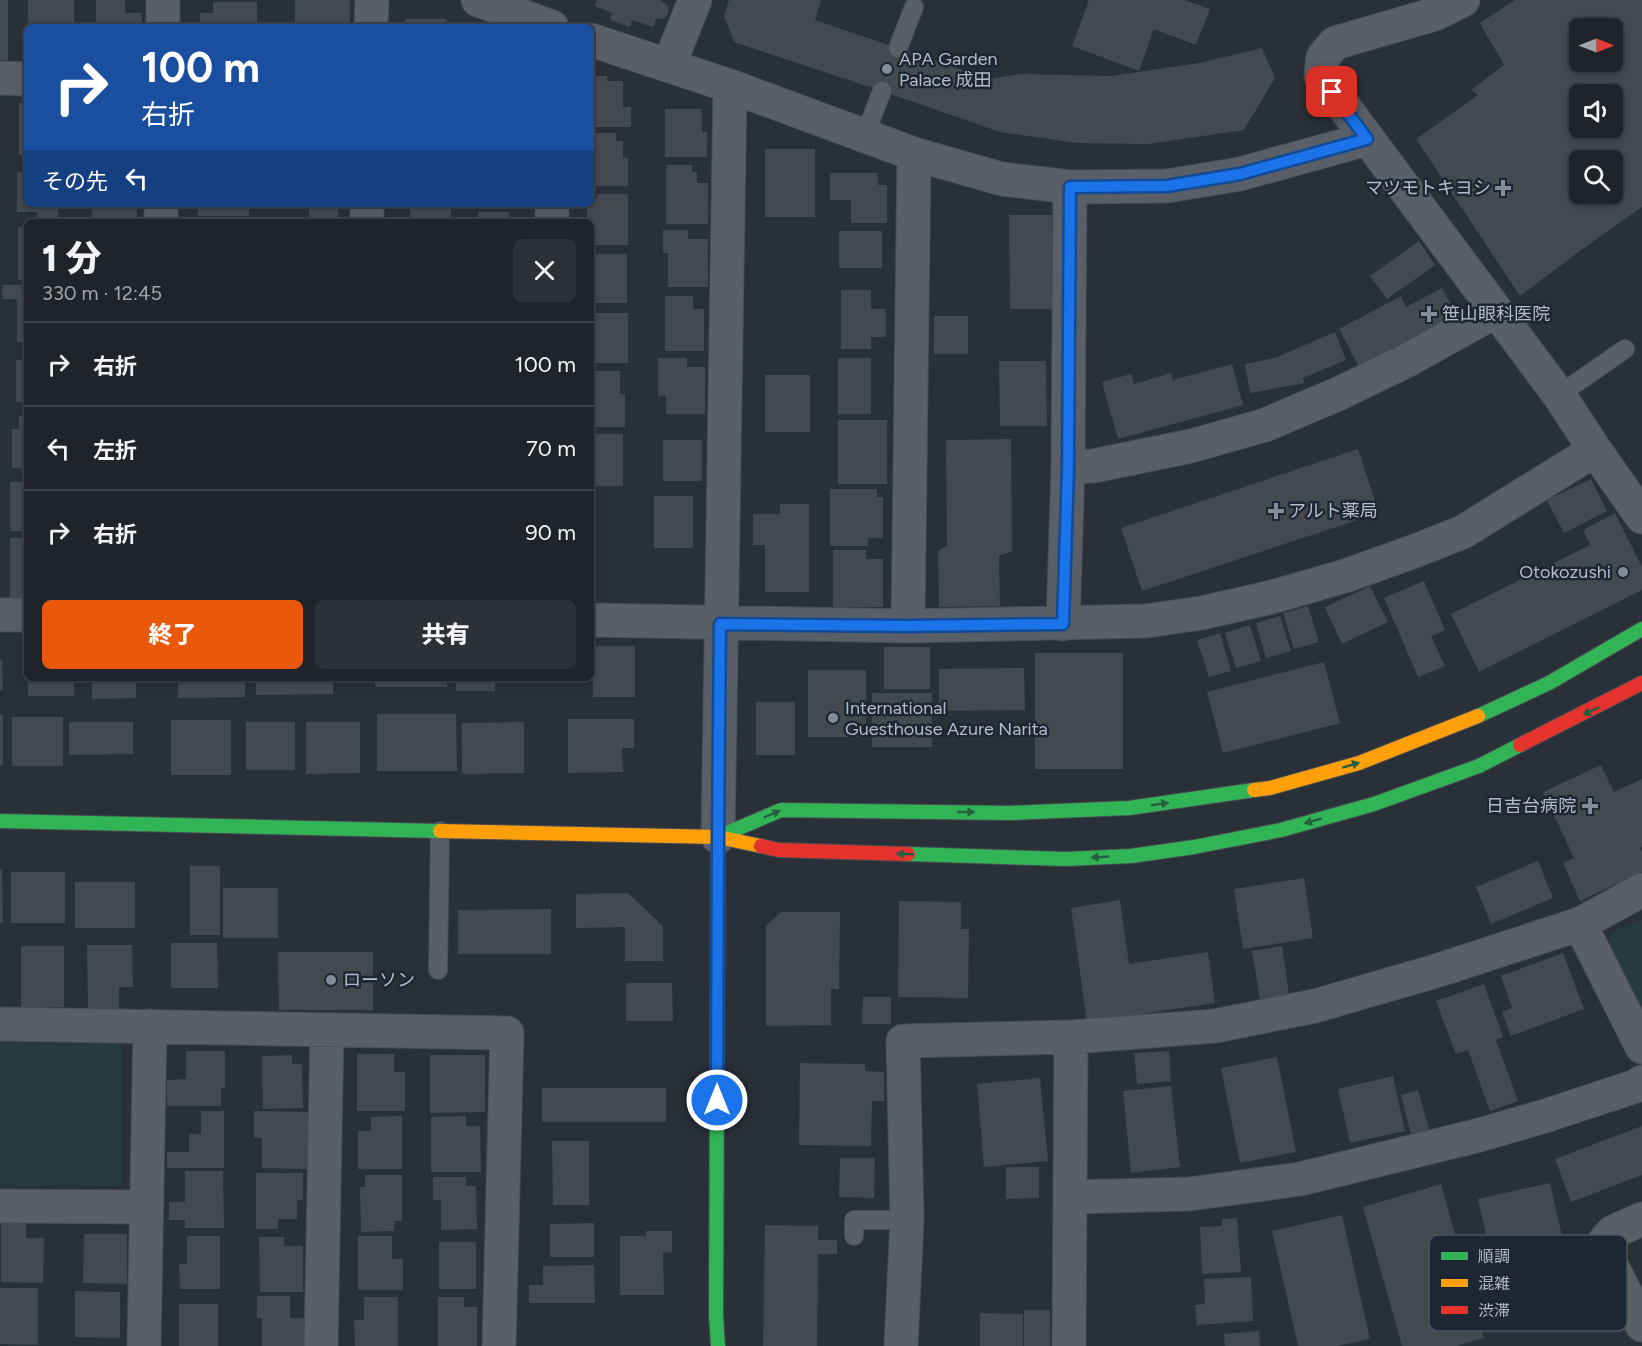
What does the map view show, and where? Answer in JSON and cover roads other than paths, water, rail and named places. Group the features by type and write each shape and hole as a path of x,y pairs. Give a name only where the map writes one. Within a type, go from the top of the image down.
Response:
{"street":[{"path":"163,0 163,24"},
{"path":"371,24 372,0"},
{"path":"478,0 544,24"},
{"path":"669,65 695,0"},
{"path":"1463,0 1435,14 1335,43 1323,57 1321,76 1559,395 1642,517"},
{"path":"594,41 730,86 914,154 1002,179 1070,187 1167,186 1240,174 1367,139"},
{"path":"0,78 24,79"},
{"path":"718,1346 716,1315 720,624 730,86"},
{"path":"908,626 914,154"},
{"path":"1063,624 1068,468 1070,187"},
{"path":"1068,468 1093,466 1191,446 1265,425 1338,394 1406,361 1496,311"},
{"path":"594,620 908,626 1146,621 1201,613 1272,597 1345,576 1463,532 1595,450"},
{"path":"0,615 24,615"},
{"path":"718,837 781,810 1009,813 1117,808 1270,788 1359,763 1461,723 1549,683 1642,629"},
{"path":"0,821 718,837 779,850 1066,859 1131,856 1194,847 1281,830 1374,804 1500,756 1642,683"},
{"path":"901,1346 907,1220 903,1041 1071,1037 1215,1026 1316,1006 1439,970 1580,924 1642,891"},
{"path":"1580,924 1642,1047"},
{"path":"0,1024 507,1033 499,1346"},
{"path":"144,1346 150,1026"},
{"path":"321,1346 327,1030"},
{"path":"1069,1346 1071,1037"},
{"path":"1071,1197 1189,1194 1300,1179 1476,1136 1535,1119 1636,1086 1642,1082"},
{"path":"0,1206 146,1207"},
{"path":"1610,1235 1642,1219"},
{"path":"1627,1296 1642,1325"}],"lane":[{"path":"898,48 914,7"},
{"path":"865,135 882,91"},
{"path":"1559,395 1625,349"},
{"path":"438,970 440,831"},
{"path":"855,1236 855,1220 907,1220"}],"place":[{"name":"APA Garden Palace 成田","path":"887,69"},
{"name":"マツモトキヨシ","path":"1503,188"},
{"name":"笹山眼科医院","path":"1429,314"},
{"name":"アルト薬局","path":"1276,511"},
{"name":"Otokozushi","path":"1623,572"},
{"name":"International Guesthouse Azure Narita","path":"833,718"},
{"name":"日吉台病院","path":"1590,806"},
{"name":"ローソン","path":"331,980"}]}
